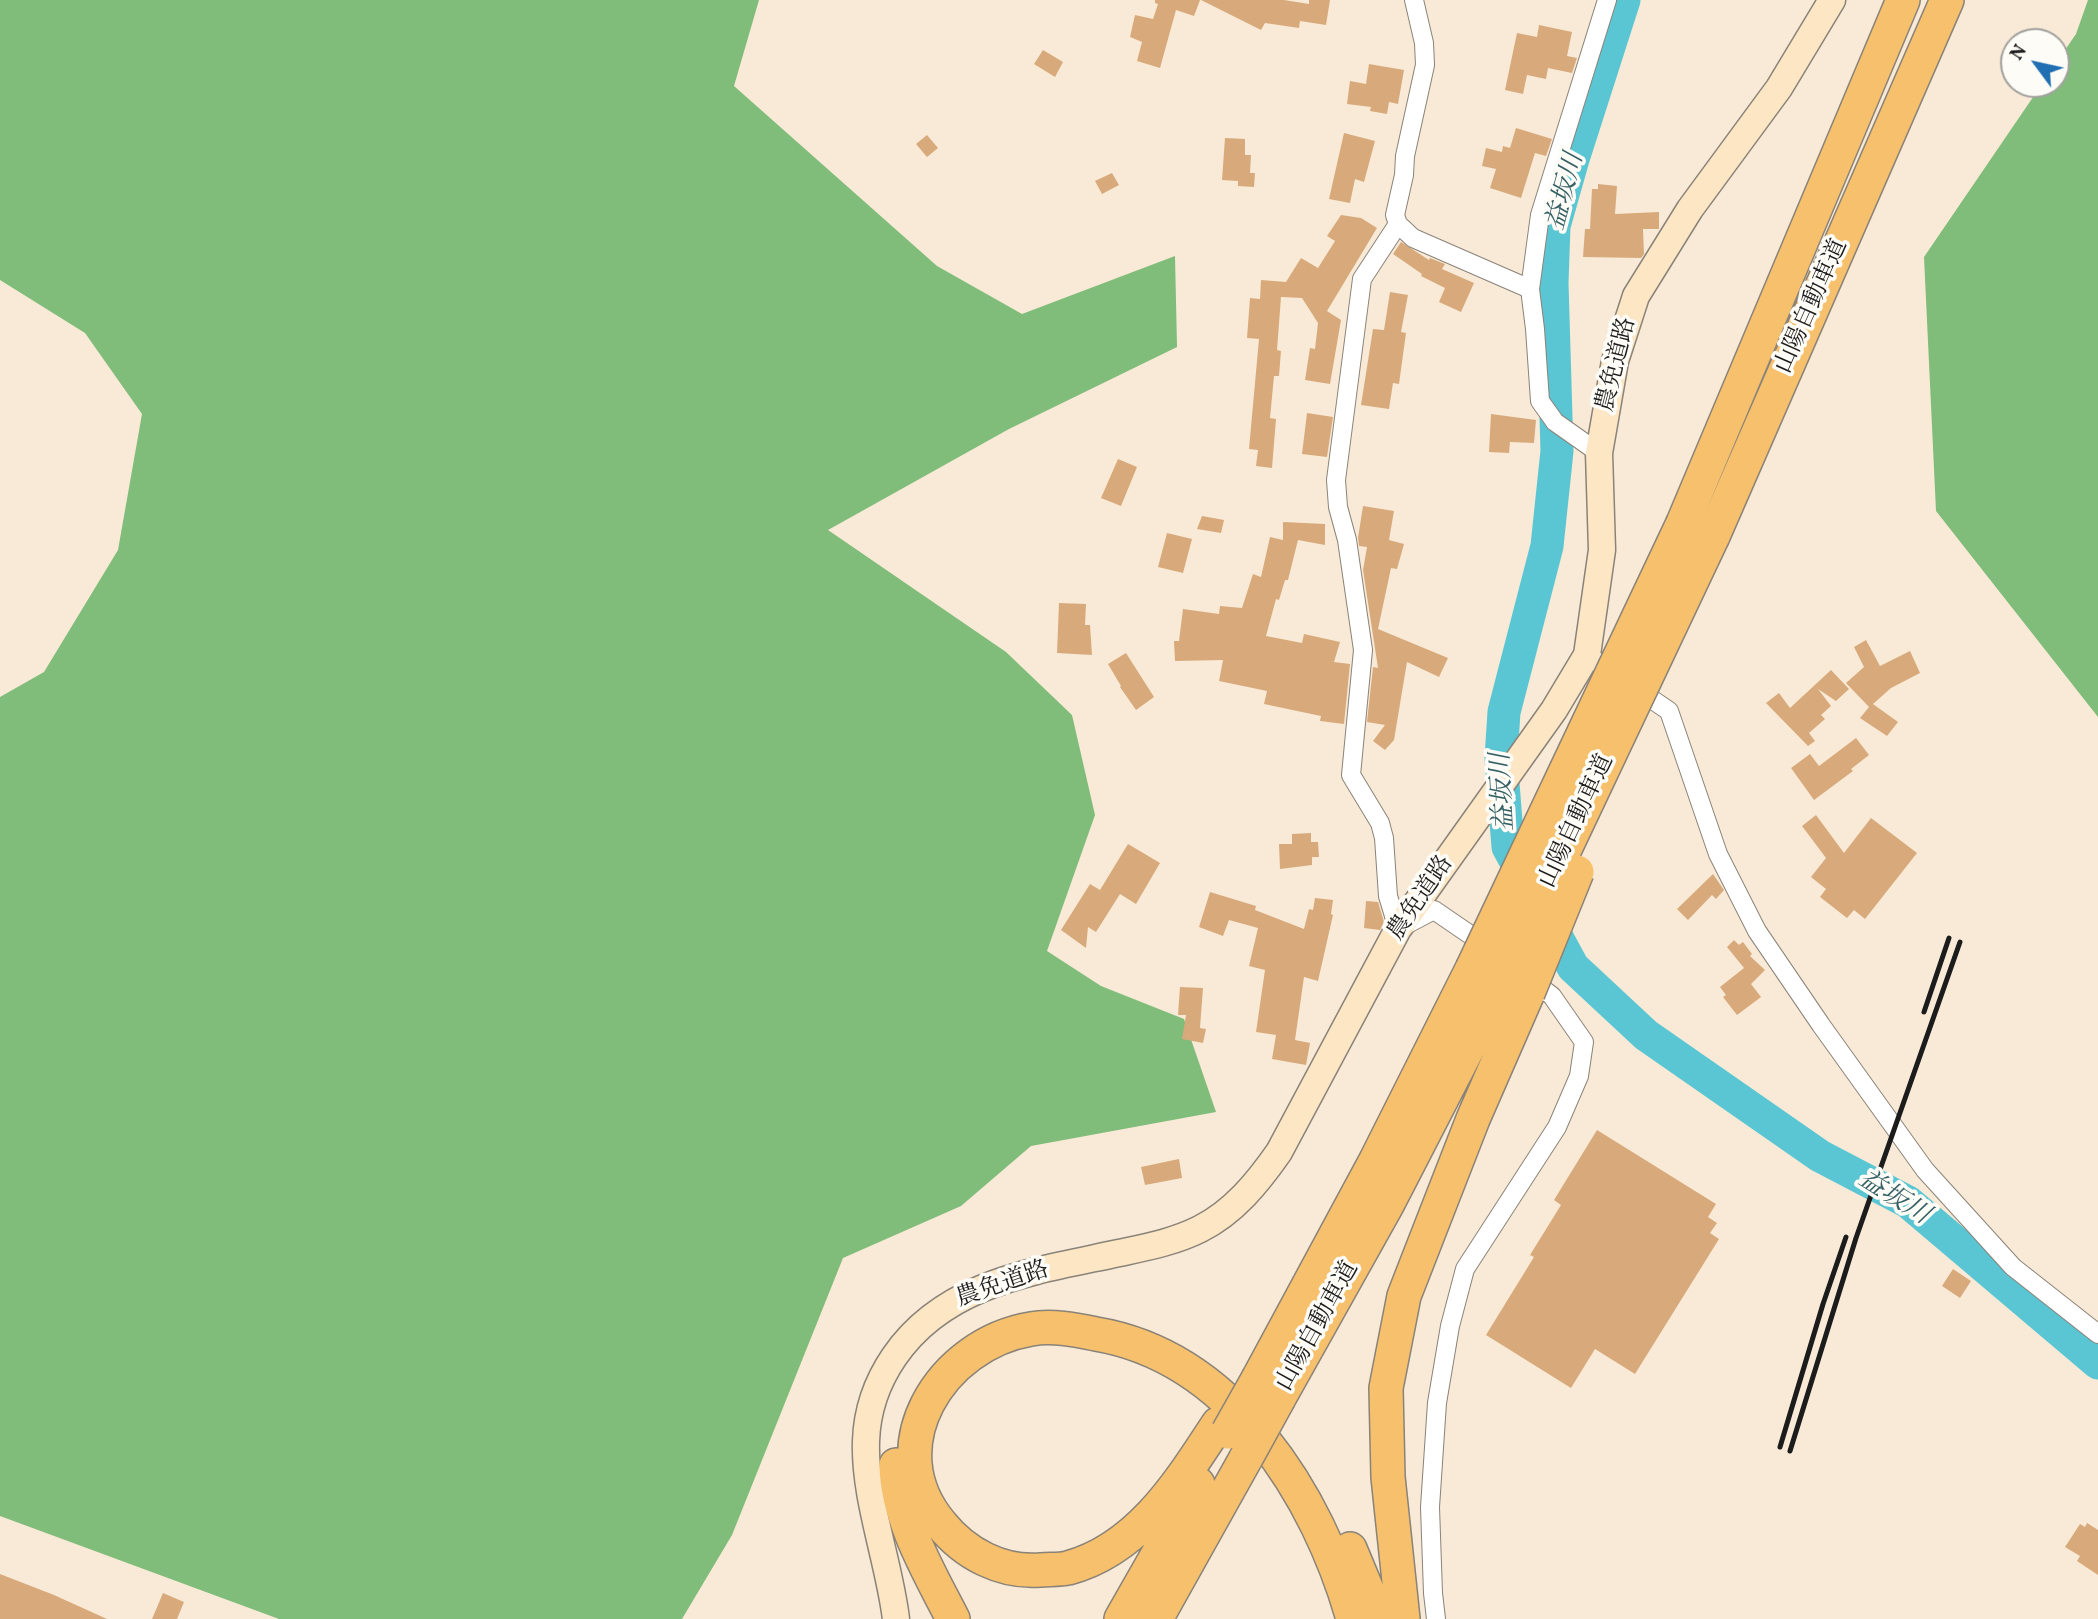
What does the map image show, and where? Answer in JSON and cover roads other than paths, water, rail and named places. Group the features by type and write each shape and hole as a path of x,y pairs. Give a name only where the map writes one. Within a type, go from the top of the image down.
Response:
{"highway":[{"name":"山陽自動車道","path":"1698,529 1903,0"},
{"name":"山陽自動車道","path":"1269,1388 1376,1160 1698,529 1947,0"},
{"path":"1403,1619 1388,1476 1386,1388 1404,1296 1463,1143 1515,988 1698,529"},
{"name":"山陽自動車道","path":"1121,1619 1231,1438 1269,1388 1387,1205 1515,988"},
{"path":"953,1619 905,1517 896,1479 895,1446 902,1410 916,1381 945,1344 989,1320 1032,1309 1075,1310 1123,1320 1163,1334 1205,1357 1256,1398 1297,1451 1343,1532 1377,1619"},
{"path":"1269,1388 1231,1438 1143,1523 1107,1551 1067,1568 1024,1572 984,1560 951,1537 929,1510 917,1481 914,1448 921,1416 934,1390 958,1362 992,1342 1031,1329 1070,1329 1118,1338 1154,1351 1193,1374 1241,1414 1283,1465 1326,1544 1353,1619"},
{"name":"山陽自動車道","path":"1156,1619 1231,1438"}],"street":[{"path":"1415,0 1424,43 1425,65 1405,156 1404,175 1395,206 1398,224 1413,238 1530,289"},
{"path":"1589,447 1555,422 1540,401 1530,289 1540,215 1607,0"},
{"name":"農免道路","path":"896,1619 884,1550 867,1478 866,1440 871,1401 887,1368 909,1336 937,1311 970,1292 1009,1279 1171,1242 1202,1228 1236,1204 1258,1182 1279,1152 1398,929 1554,710 1587,655 1602,550 1589,447 1636,296 1690,209 1779,88 1832,0"},
{"path":"1398,224 1362,279 1336,493 1348,540 1363,650 1351,775 1380,823 1384,838 1388,896 1398,929 1434,910 1507,960 1552,996 1584,1042 1579,1076 1557,1128 1465,1269 1453,1315 1437,1402 1430,1507 1436,1619"},
{"path":"1587,655 1669,711 1718,854 1757,931 1925,1170 2013,1267 2098,1334"}],"waterway":[{"name":"益坂川","path":"1624,0 1554,226 1552,283 1557,451 1547,546 1504,712 1501,758 1508,847 1573,967 1646,1035 1820,1156 1908,1202 2098,1363"}],"railway":[{"path":"1924,1012 1949,938"},
{"path":"1790,1451 1856,1238 1960,942"},
{"path":"1780,1447 1846,1237"}]}
